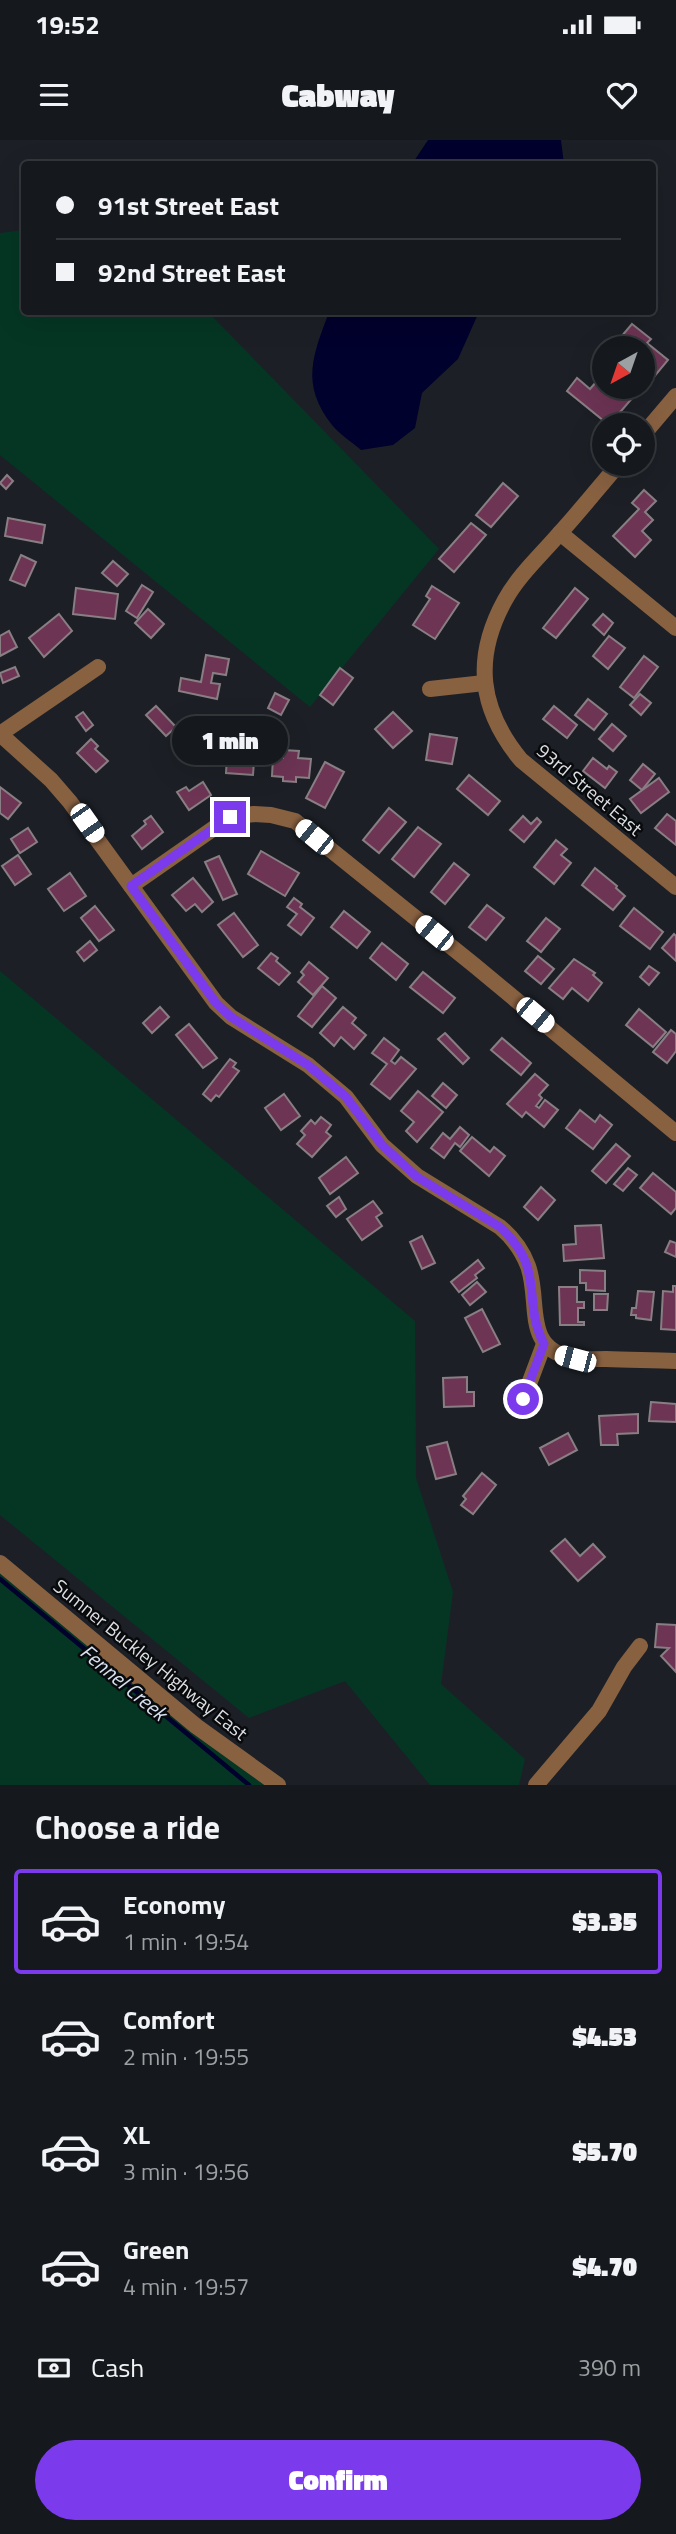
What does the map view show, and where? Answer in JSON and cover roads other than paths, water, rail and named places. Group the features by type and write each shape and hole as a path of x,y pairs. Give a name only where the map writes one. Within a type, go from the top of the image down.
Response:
{"street":[{"path":"655,421 676,396"},
{"path":"430,689 484,683 486,646 506,598 609,476"},
{"path":"560,533 676,628"},
{"path":"98,667 0,734 51,780 70,802 216,1003 231,1017 308,1065 346,1097 382,1145 417,1177 500,1227 512,1238 529,1268 538,1334 544,1344 559,1354 575,1359 676,1361"},
{"name":"93rd Street East","path":"484,683 489,704 507,743 521,760 676,887"},
{"path":"131,886 230,817 262,815 295,821 676,1133"},
{"path":"523,1399 544,1344"},
{"name":"Sumner Buckley Highway East","path":"0,1563 196,1726 278,1785"},
{"path":"536,1785 599,1711 624,1667 640,1646"}],"water":[{"path":"428,140 561,140 564,161 414,161"},
{"path":"328,315 478,315 458,359 422,393 415,428 393,445 361,450 332,425 322,410 313,383 312,369"}],"waterway":[{"name":"Fennel Creek","path":"0,1579 249,1785"}]}
